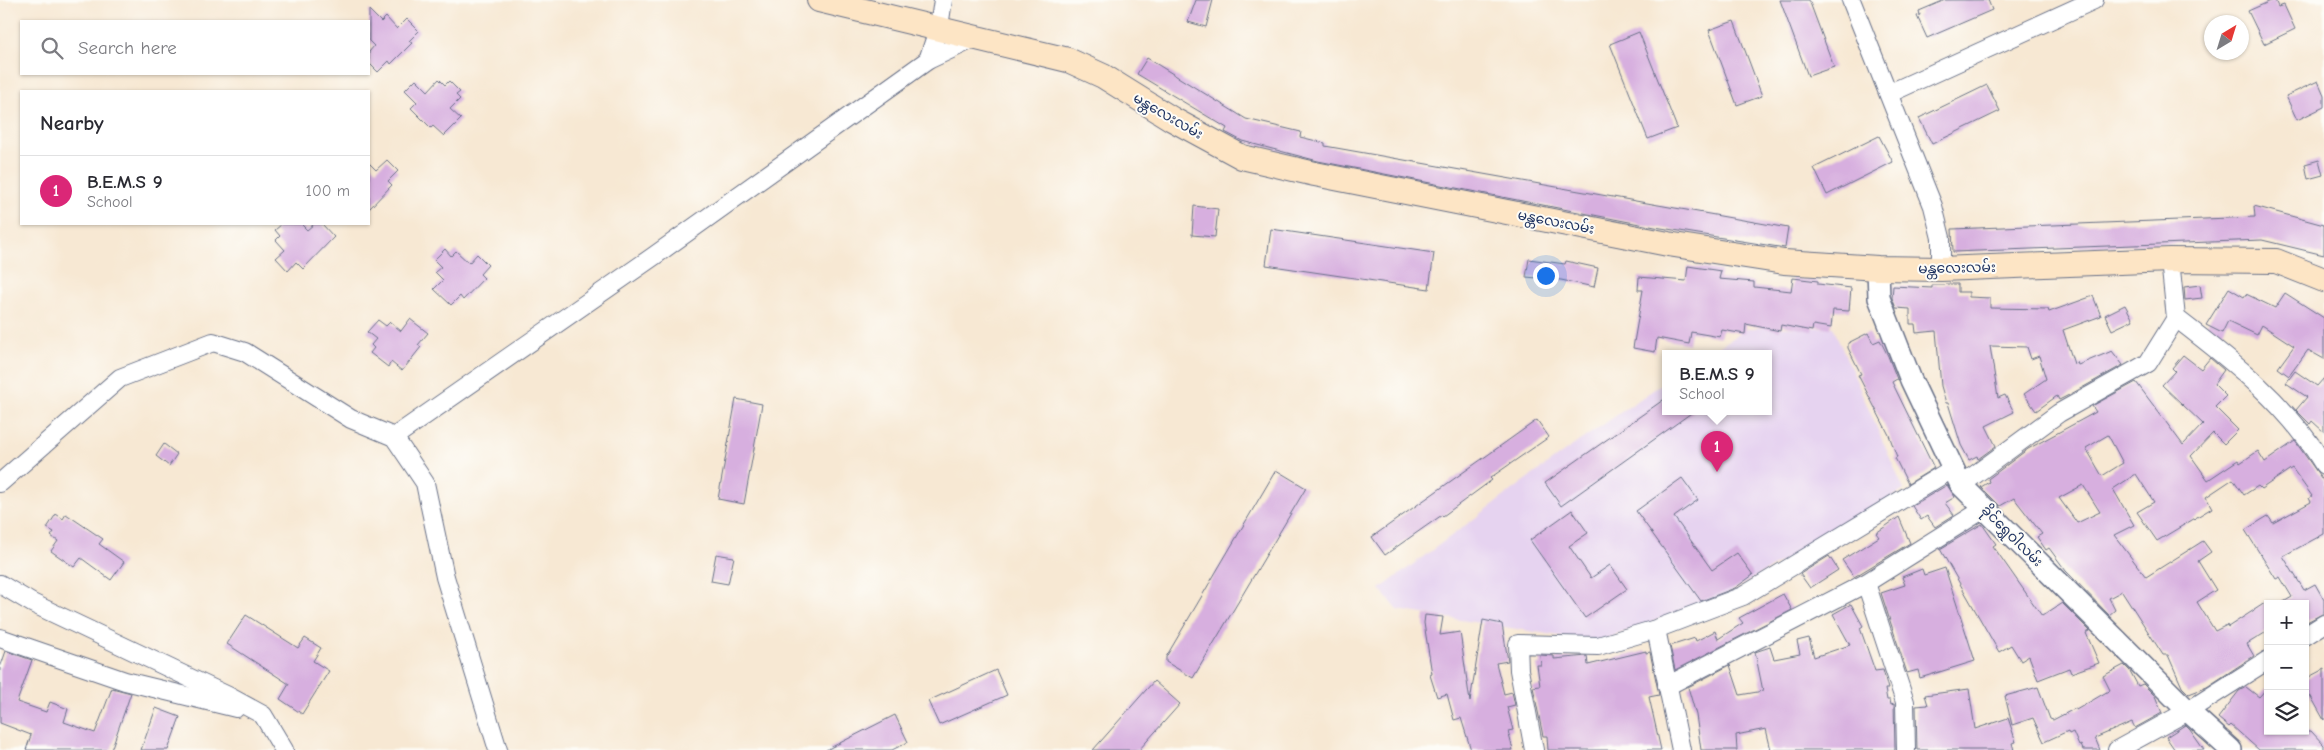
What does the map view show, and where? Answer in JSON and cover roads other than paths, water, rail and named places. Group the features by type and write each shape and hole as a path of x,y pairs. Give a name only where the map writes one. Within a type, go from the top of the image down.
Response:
{"main road":[{"name":"မန္တလေးလမ်း","path":"819,0 938,27 1068,60 1103,76 1172,119 1242,157 1315,174 1668,244 1784,262 1878,268 1941,269 2170,260 2276,261 2324,280"}],"street":[{"path":"928,60 938,27 943,0"},
{"path":"1851,0 1890,93 1933,206 1941,238 1941,269"},
{"path":"1890,93 2094,0"},
{"path":"394,436 654,256 928,60 977,37"},
{"path":"1534,750 1519,670 1518,644 1598,646 1656,629 1743,596 1956,477 2059,413 2148,363 2176,318 2170,260"},
{"name":"ခိုင်ရွှေဝါလမ်း","path":"1878,268 1879,298 1911,380 1956,477 1984,509 2188,711 2231,750"},
{"path":"2176,318 2245,372 2284,409 2324,465"},
{"path":"0,483 120,378 213,342 245,352 351,419 394,436 425,483 445,577 498,750"},
{"path":"1667,686 1866,583 1984,509"},
{"path":"1866,583 1905,702 1906,750"},
{"path":"0,584 32,603 228,696 263,715 284,750"},
{"path":"2309,633 2324,624"},
{"path":"1656,629 1681,750"},
{"path":"0,638 125,681 263,715"},
{"path":"2117,750 2188,711 2264,663"}],"place":[{"name":"B.E.M.S 9","path":"1717,472"}]}
